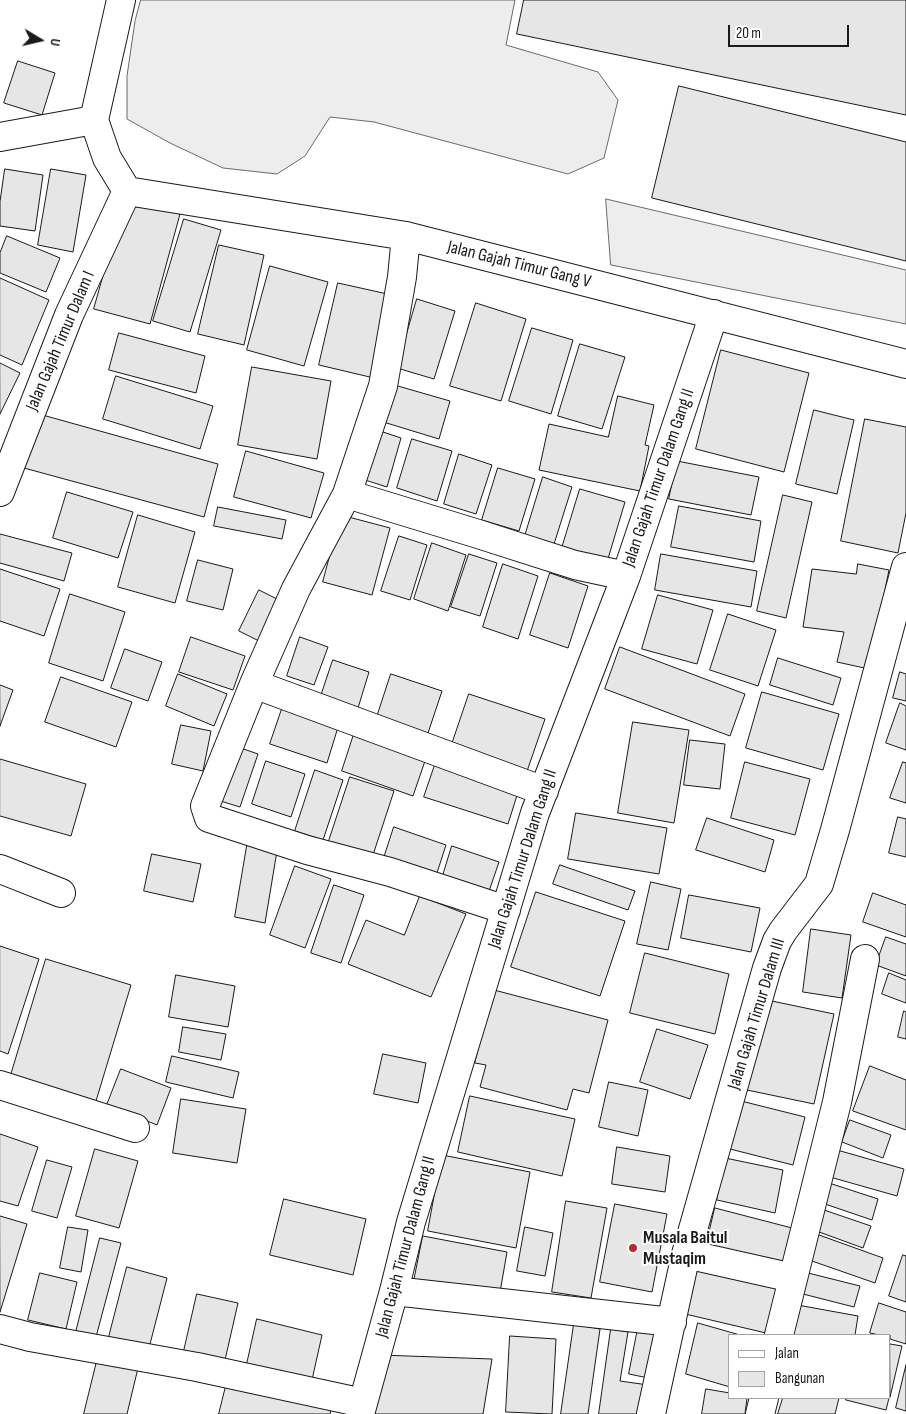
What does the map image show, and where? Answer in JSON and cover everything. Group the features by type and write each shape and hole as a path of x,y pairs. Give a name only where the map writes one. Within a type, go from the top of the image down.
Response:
{"street":[{"path":"121,0 94,120 107,158 127,192"},
{"path":"0,137 94,120"},
{"name":"Jalan Gajah Timur Gang V","path":"127,192 406,236 906,364"},
{"name":"Jalan Gajah Timur Dalam I","path":"0,492 69,315 127,192"},
{"path":"406,236 402,277 383,386 347,494 296,588 254,684 205,806 210,818 307,850 390,872 506,910"},
{"name":"Jalan Gajah Timur Dalam Gang II","path":"361,1409 411,1222 535,813 626,576 714,314"},
{"path":"347,494 575,565 626,576"},
{"name":"Jalan Gajah Timur Dalam III","path":"652,1414 686,1254 774,950 782,930 818,884 835,830 906,567"},
{"path":"254,684 544,791"},
{"path":"0,869 60,893"},
{"path":"779,1334 837,1102 864,959"},
{"path":"0,1085 135,1128"},
{"path":"686,1254 793,1278"},
{"path":"394,1291 672,1322"},
{"path":"0,1330 197,1367 361,1409"},
{"path":"760,1414 764,1399"}],"shaded area":[{"path":"141,0 515,0 506,45 598,72 618,100 604,158 568,174 374,122 330,117 305,156 277,174 223,168 170,143 127,119 127,76 135,21"},
{"path":"606,199 906,270 906,324 611,265"}],"building":[{"path":"524,0 906,0 906,115 517,34"},
{"path":"18,61 55,73 42,115 4,103"},
{"path":"679,86 906,142 906,261 652,198"},
{"path":"5,169 43,175 35,231 0,226 0,202"},
{"path":"51,169 86,175 73,252 38,245"},
{"path":"125,199 180,214 150,324 94,309"},
{"path":"184,219 221,230 190,332 153,321"},
{"path":"7,236 60,258 46,292 0,273 0,253"},
{"path":"219,245 264,255 244,345 198,334"},
{"path":"270,266 328,282 304,366 247,350"},
{"path":"0,278 49,300 22,365 0,355"},
{"path":"338,283 392,295 374,378 319,365"},
{"path":"417,299 455,311 434,379 397,368"},
{"path":"476,303 526,319 501,401 450,386"},
{"path":"532,328 573,340 551,414 509,401"},
{"path":"119,333 205,356 196,393 109,370"},
{"path":"580,344 625,357 602,429 558,416"},
{"path":"721,350 809,373 784,472 696,449"},
{"path":"0,363 20,373 0,414"},
{"path":"252,367 331,381 317,459 238,445"},
{"path":"116,376 213,406 200,449 103,419"},
{"path":"391,384 450,401 439,439 380,421"},
{"path":"618,396 654,405 645,445 649,446 640,491 539,470 549,424 608,437"},
{"path":"814,410 854,420 837,494 796,484"},
{"path":"39,414 218,464 204,517 24,468"},
{"path":"865,419 906,427 906,513 898,553 841,541"},
{"path":"380,431 401,438 387,487 365,480"},
{"path":"412,439 452,451 437,501 397,488"},
{"path":"246,451 324,473 311,518 234,497"},
{"path":"459,454 492,465 476,514 444,504"},
{"path":"677,461 759,477 751,515 669,499"},
{"path":"498,468 535,479 519,531 482,520"},
{"path":"543,477 572,487 554,544 525,536"},
{"path":"580,489 625,502 607,562 562,548"},
{"path":"67,492 133,512 118,558 53,538"},
{"path":"783,495 812,502 786,618 757,611"},
{"path":"679,506 761,521 754,562 671,547"},
{"path":"218,507 286,520 282,539 214,526"},
{"path":"138,515 195,532 175,603 118,587"},
{"path":"341,515 390,528 372,595 323,582"},
{"path":"0,534 72,553 64,581 0,563"},
{"path":"399,536 427,545 410,600 381,591"},
{"path":"432,543 466,555 448,611 414,599"},
{"path":"469,554 497,563 480,616 451,607"},
{"path":"661,554 757,571 751,607 655,590"},
{"path":"198,560 233,569 223,610 187,601"},
{"path":"503,564 538,576 518,639 483,627"},
{"path":"858,564 889,570 869,669 837,662 844,632 803,627 812,569 856,574"},
{"path":"0,569 60,589 44,636 0,621"},
{"path":"550,573 588,586 568,648 530,635"},
{"path":"259,590 283,602 263,643 239,631"},
{"path":"70,594 125,612 103,681 49,663"},
{"path":"658,595 713,610 697,664 642,649"},
{"path":"728,614 776,630 758,686 710,670"},
{"path":"191,637 245,656 233,690 179,672"},
{"path":"300,637 328,647 314,685 287,676"},
{"path":"620,647 745,694 730,736 605,689"},
{"path":"125,649 162,662 148,701 111,688"},
{"path":"778,658 841,678 833,705 770,685"},
{"path":"333,660 369,672 358,708 321,696"},
{"path":"900,672 906,674 906,701 893,698"},
{"path":"178,674 227,694 214,726 166,706"},
{"path":"391,674 442,691 428,733 377,717"},
{"path":"61,677 132,702 116,747 45,722"},
{"path":"0,685 13,690 0,726"},
{"path":"762,692 839,714 823,770 746,748"},
{"path":"469,694 545,719 525,777 449,753"},
{"path":"900,703 906,706 906,750 886,743"},
{"path":"283,706 339,724 327,763 270,744"},
{"path":"633,722 689,730 674,823 618,813"},
{"path":"181,725 211,731 203,771 172,764"},
{"path":"355,731 427,755 413,796 342,771"},
{"path":"690,740 725,744 720,789 684,785"},
{"path":"232,745 258,754 240,807 214,799"},
{"path":"0,759 86,784 71,836 0,816"},
{"path":"266,761 305,774 291,817 252,804"},
{"path":"436,762 519,789 508,824 424,797"},
{"path":"745,762 810,779 795,835 731,818"},
{"path":"903,762 906,763 906,803 890,798"},
{"path":"315,770 343,780 323,840 295,831"},
{"path":"350,777 394,791 370,864 326,850"},
{"path":"576,813 667,828 659,874 568,859"},
{"path":"898,817 906,819 906,857 889,853"},
{"path":"707,818 774,840 765,872 696,850"},
{"path":"394,827 446,845 435,879 383,861"},
{"path":"248,840 278,845 265,923 235,917"},
{"path":"452,846 499,862 487,897 441,882"},
{"path":"152,854 201,864 193,902 144,891"},
{"path":"560,865 635,891 628,910 553,884"},
{"path":"295,866 331,879 305,948 270,935"},
{"path":"651,882 681,889 668,950 637,944"},
{"path":"334,885 364,895 341,963 311,953"},
{"path":"536,892 625,921 600,996 511,967"},
{"path":"873,893 906,905 906,937 863,922"},
{"path":"689,895 760,908 751,952 681,938"},
{"path":"420,896 466,914 431,997 348,964 366,920 404,935"},
{"path":"811,929 851,935 842,998 803,992"},
{"path":"886,937 906,944 906,976 876,965"},
{"path":"0,946 39,959 8,1054 0,1051"},
{"path":"645,953 729,974 715,1034 630,1013"},
{"path":"46,959 131,985 96,1101 11,1075"},
{"path":"889,973 906,980 906,1003 882,994"},
{"path":"176,975 235,986 228,1027 169,1017"},
{"path":"494,990 608,1020 589,1093 573,1089 567,1110 480,1087 486,1065 475,1063"},
{"path":"767,1000 834,1014 814,1104 747,1090"},
{"path":"904,1011 906,1012 906,1039 898,1037"},
{"path":"183,1027 226,1034 221,1060 179,1052"},
{"path":"657,1029 708,1045 690,1099 640,1082"},
{"path":"383,1054 426,1063 418,1103 374,1094"},
{"path":"172,1056 239,1072 233,1098 166,1082"},
{"path":"870,1066 906,1080 906,1130 853,1111"},
{"path":"121,1069 171,1088 157,1125 107,1105"},
{"path":"609,1082 648,1090 638,1136 599,1127"},
{"path":"470,1096 575,1119 562,1176 458,1152"},
{"path":"181,1099 246,1109 237,1163 173,1153"},
{"path":"741,1101 805,1117 793,1165 730,1149"},
{"path":"850,1120 891,1135 883,1158 842,1142"},
{"path":"0,1134 38,1147 18,1206 0,1201"},
{"path":"617,1147 670,1156 665,1192 612,1184"},
{"path":"95,1149 138,1161 119,1228 76,1216"},
{"path":"837,1150 904,1169 897,1196 830,1177"},
{"path":"442,1155 530,1172 516,1248 428,1231"},
{"path":"725,1158 783,1170 775,1213 717,1200"},
{"path":"47,1160 72,1167 57,1218 32,1211"},
{"path":"829,1183 878,1199 872,1220 822,1203"},
{"path":"284,1199 366,1219 353,1275 270,1255"},
{"path":"566,1201 607,1208 591,1298 552,1292"},
{"name":"Musala Baitul Mustaqim","path":"615,1204 667,1214 652,1292 600,1282"},
{"path":"715,1208 792,1228 781,1270 705,1251"},
{"path":"818,1208 871,1226 863,1248 811,1229"},
{"path":"0,1216 27,1224 0,1312"},
{"path":"68,1227 88,1230 81,1272 60,1268"},
{"path":"525,1227 553,1233 545,1276 517,1271"},
{"path":"819,1235 883,1258 875,1283 809,1260"},
{"path":"423,1236 507,1252 499,1298 414,1281"},
{"path":"100,1238 121,1243 96,1337 76,1332"},
{"path":"903,1255 906,1256 906,1302 889,1296"},
{"path":"693,1260 779,1281 766,1333 681,1313"},
{"path":"127,1267 167,1278 149,1348 109,1337"},
{"path":"804,1272 860,1286 854,1307 799,1293"},
{"path":"40,1273 77,1282 66,1329 28,1320"},
{"path":"197,1294 238,1303 225,1360 184,1351"},
{"path":"879,1303 906,1312 906,1344 891,1339 891,1334 870,1333"},
{"path":"792,1304 858,1316 855,1334 786,1334"},
{"path":"257,1319 322,1335 312,1380 247,1364"},
{"path":"639,1323 663,1328 653,1379 629,1374"},
{"path":"698,1323 736,1334 728,1334 728,1386 686,1374"},
{"path":"574,1324 600,1329 588,1414 561,1414"},
{"path":"611,1329 628,1332 620,1381 648,1385 644,1414 599,1414"},
{"path":"510,1336 556,1339 552,1414 506,1412"},
{"path":"891,1344 902,1346 891,1393"},
{"path":"380,1355 492,1359 483,1414 366,1414"},
{"path":"98,1357 138,1368 127,1414 84,1414"},
{"path":"906,1365 906,1411 896,1408"},
{"path":"226,1386 331,1410 330,1414 219,1414"},
{"path":"706,1389 728,1393 728,1399 747,1399 745,1414 702,1414"},
{"path":"783,1399 839,1399 835,1414 778,1414"},
{"path":"846,1399 889,1399 886,1410"}],"place":[{"name":"Musala Baitul Mustaqim","path":"633,1248"}]}
